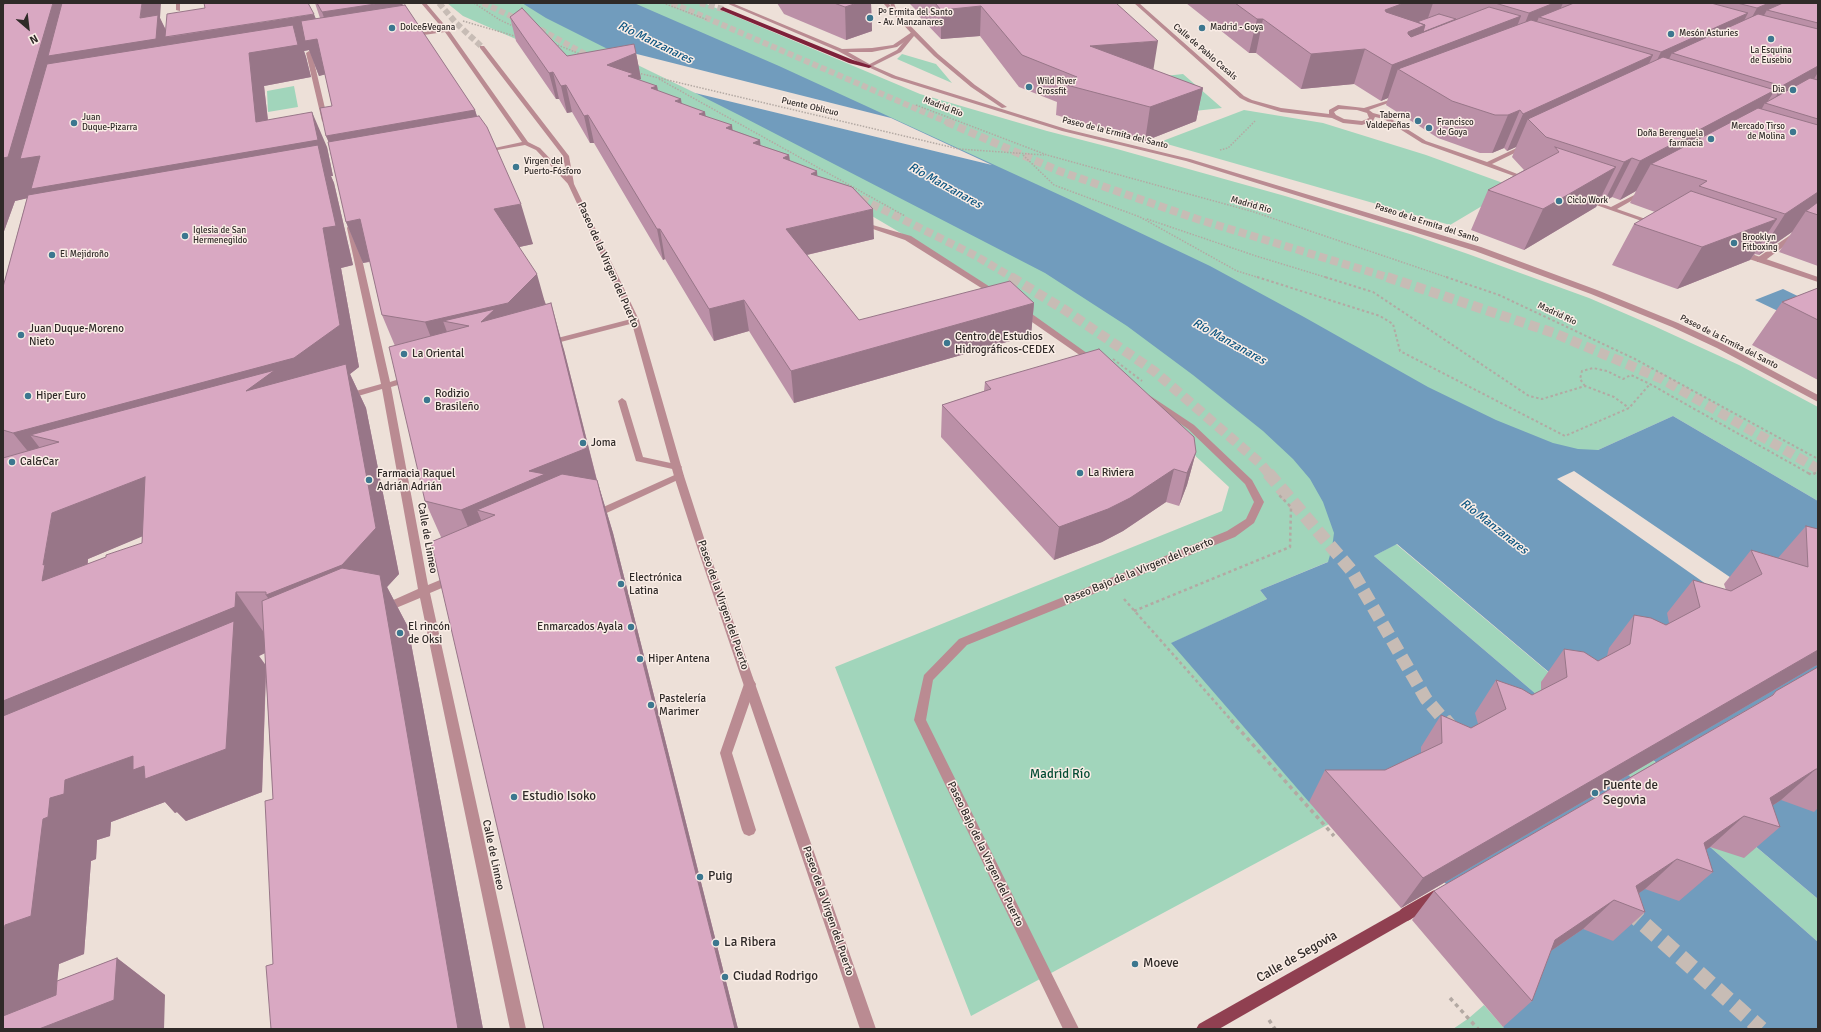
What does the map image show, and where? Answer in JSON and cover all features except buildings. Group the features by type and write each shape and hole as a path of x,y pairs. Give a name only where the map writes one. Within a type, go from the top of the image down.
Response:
{"highway":[{"path":"723,9 851,62 869,66"}],"main road":[{"name":"Calle de Segovia","path":"1204,1029 1448,890"}],"street":[{"path":"178,3 178,10"},
{"name":"Paseo de la Virgen del Puerto","path":"423,3 446,30 526,143 538,150 571,184"},
{"name":"Paseo de la Ermita del Santo","path":"728,3 840,50 859,59 869,66 894,77 1064,130 1188,160 1470,246 1587,289 1694,334 1818,399"},
{"name":"Paseo de la Ermita del Santo","path":"885,3 936,55 957,73 1012,113"},
{"path":"892,3 896,14"},
{"name":"Calle de Pablo Casals","path":"1136,3 1242,97 1267,106 1332,114"},
{"path":"406,36 446,30"},
{"path":"840,50 872,50 895,46 914,32"},
{"path":"869,66 879,63 899,51 914,32"},
{"name":"Paseo de la Virgen del Puerto","path":"482,47 566,156 571,184 635,320 678,472 868,1029"},
{"path":"309,53 329,134"},
{"path":"1364,110 1408,94"},
{"path":"1372,115 1371,120 1356,123 1343,121 1332,114 1334,109 1344,107 1364,110 1372,115 1386,118 1424,142 1530,181"},
{"path":"1486,165 1535,142"},
{"path":"472,154 526,143"},
{"path":"1612,209 1649,189"},
{"path":"1575,196 1664,227"},
{"name":"Calle de Linneo","path":"348,216 386,385 424,592 518,1029"},
{"path":"1760,260 1818,218"},
{"path":"869,226 908,238 1008,302 1102,366"},
{"path":"1730,250 1818,280"},
{"path":"543,344 635,320"},
{"path":"340,398 416,378"},
{"name":"Paseo Bajo de la Virgen del Puerto","path":"1071,1029 920,720 928,678 963,642 1231,534 1250,521 1258,502 1249,482 1191,427 1140,392"},
{"path":"622,401 639,459 678,472"},
{"path":"584,520 678,472"},
{"path":"373,614 460,576"},
{"path":"749,830 726,753 750,684"}],"path":[{"path":"474,3 500,20 514,26"},
{"path":"663,3 715,23"},
{"path":"439,22 458,20 525,39"},
{"path":"549,41 583,56"},
{"path":"554,47 576,53"},
{"name":"Puente Oblicuo","path":"637,72 658,79 958,149 1023,155 1047,155"},
{"name":"Madrid Río","path":"914,104 1047,155 1254,212 1499,295 1635,359 1818,460"},
{"path":"1188,160 1228,148 1259,118"},
{"path":"1023,155 1054,185 1140,217 1256,256 1372,292 1529,396 1542,399 1586,386"},
{"path":"1140,217 1237,271 1380,316 1394,324 1400,351 1565,436 1629,408 1650,384"},
{"path":"1629,408 1614,397 1586,386 1580,379 1582,371 1593,368 1607,371 1622,379 1630,375 1650,384 1812,475 1818,471"},
{"path":"1109,582 1334,836"},
{"path":"1450,998 1478,1029"}],"green space":[{"name":"Madrid Río","path":"447,3 704,3 920,94 1047,131 1285,196 1413,235 1468,254 1589,298 1654,326 1739,365 1818,407 1818,501 1673,416 1598,450 1260,590 1267,599 1172,643 1329,824 971,1016 835,667 1222,511 1229,487 1098,366 965,271 855,206 580,67 463,16"},
{"path":"902,54 936,64 952,83 897,59"},
{"path":"1183,74 1222,108 1185,112 1147,78"},
{"path":"294,86 298,107 268,112 267,91"},
{"path":"1244,110 1323,123 1426,155 1514,187 1450,225 1160,142"},
{"path":"1396,544 1818,899 1818,942 1550,706 1374,556"},
{"path":"1484,1005 1505,1029 1453,1029 1469,1018"}],"water":[{"name":"Río Manzanares","path":"522,3 634,3 779,66 1073,201 1210,266 1428,387 1496,420 1553,443 1578,449 1598,450 1673,416 1818,501 1818,637 1574,471 1557,479 1818,663 1818,899 1397,544 1374,556 1550,706 1818,942 1818,1029 1505,1029 1503,1027 1526,968 1367,801 1309,802 1171,643 1267,599 1260,590 1328,562 1334,533 1323,502 1310,479 1293,459 1263,431 1193,375 1127,326 1045,273 741,116 546,18"},
{"path":"1783,289 1806,300 1778,311 1755,300"}],"pier":[{"path":"617,49 891,118 992,165 695,93 609,51"}],"tunnel":[{"path":"439,3 456,23 482,47"},
{"path":"483,3 541,30 596,60"},
{"path":"672,3 949,123"},
{"path":"700,3 723,9"},
{"path":"947,122 1059,171 1197,219 1390,278"},
{"path":"850,193 976,256 1013,278"},
{"path":"1011,277 1065,310 1154,371 1260,463 1269,474"},
{"path":"1390,278 1554,333 1662,379 1818,469"},
{"path":"1268,473 1352,571 1426,699 1445,721"},
{"path":"1444,720 1451,728"},
{"path":"1627,909 1761,1029"}],"place":[{"name":"Pº Ermita del Santo - Av. Manzanares","path":"870,18"},
{"name":"Dolce&Vegana","path":"392,28"},
{"name":"Madrid - Goya","path":"1202,28"},
{"name":"Mesón Asturies","path":"1671,34"},
{"name":"La Esquina de Eusebio","path":"1771,39"},
{"name":"Wild River Crossfit","path":"1029,87"},
{"name":"Dia","path":"1793,90"},
{"name":"Taberna Valdepeñas","path":"1418,121"},
{"name":"Juan Duque-Pizarra","path":"74,123"},
{"name":"Francisco de Goya","path":"1429,128"},
{"name":"Mercado Tirso de Molina","path":"1793,132"},
{"name":"Doña Berenguela farmacia","path":"1711,139"},
{"name":"Virgen del Puerto-Fósforo","path":"516,167"},
{"name":"Ciclo Work","path":"1559,201"},
{"name":"Iglesia de San Hermenegildo","path":"185,236"},
{"name":"Brooklyn Fitboxing","path":"1734,243"},
{"name":"El Mejidroño","path":"52,255"},
{"name":"Juan Duque-Moreno Nieto","path":"21,335"},
{"name":"Centro de Estudios Hidrográficos-CEDEX","path":"947,343"},
{"name":"La Oriental","path":"404,354"},
{"name":"Hiper Euro","path":"28,396"},
{"name":"Rodizio Brasileño","path":"427,400"},
{"name":"Joma","path":"583,443"},
{"name":"Cal&Car","path":"12,462"},
{"name":"La Riviera","path":"1080,473"},
{"name":"Farmacia Raquel Adrián Adrián","path":"369,480"},
{"name":"Electrónica Latina","path":"621,584"},
{"name":"Enmarcados Ayala","path":"631,627"},
{"name":"El rincón de Oksi","path":"400,633"},
{"name":"Hiper Antena","path":"640,659"},
{"name":"Pastelería Marimer","path":"651,705"},
{"name":"Puente de Segovia","path":"1595,793"},
{"name":"Estudio Isoko","path":"514,797"},
{"name":"Puig","path":"700,877"},
{"name":"La Ribera","path":"716,943"},
{"name":"Moeve","path":"1135,964"},
{"name":"Ciudad Rodrigo","path":"725,977"}]}
